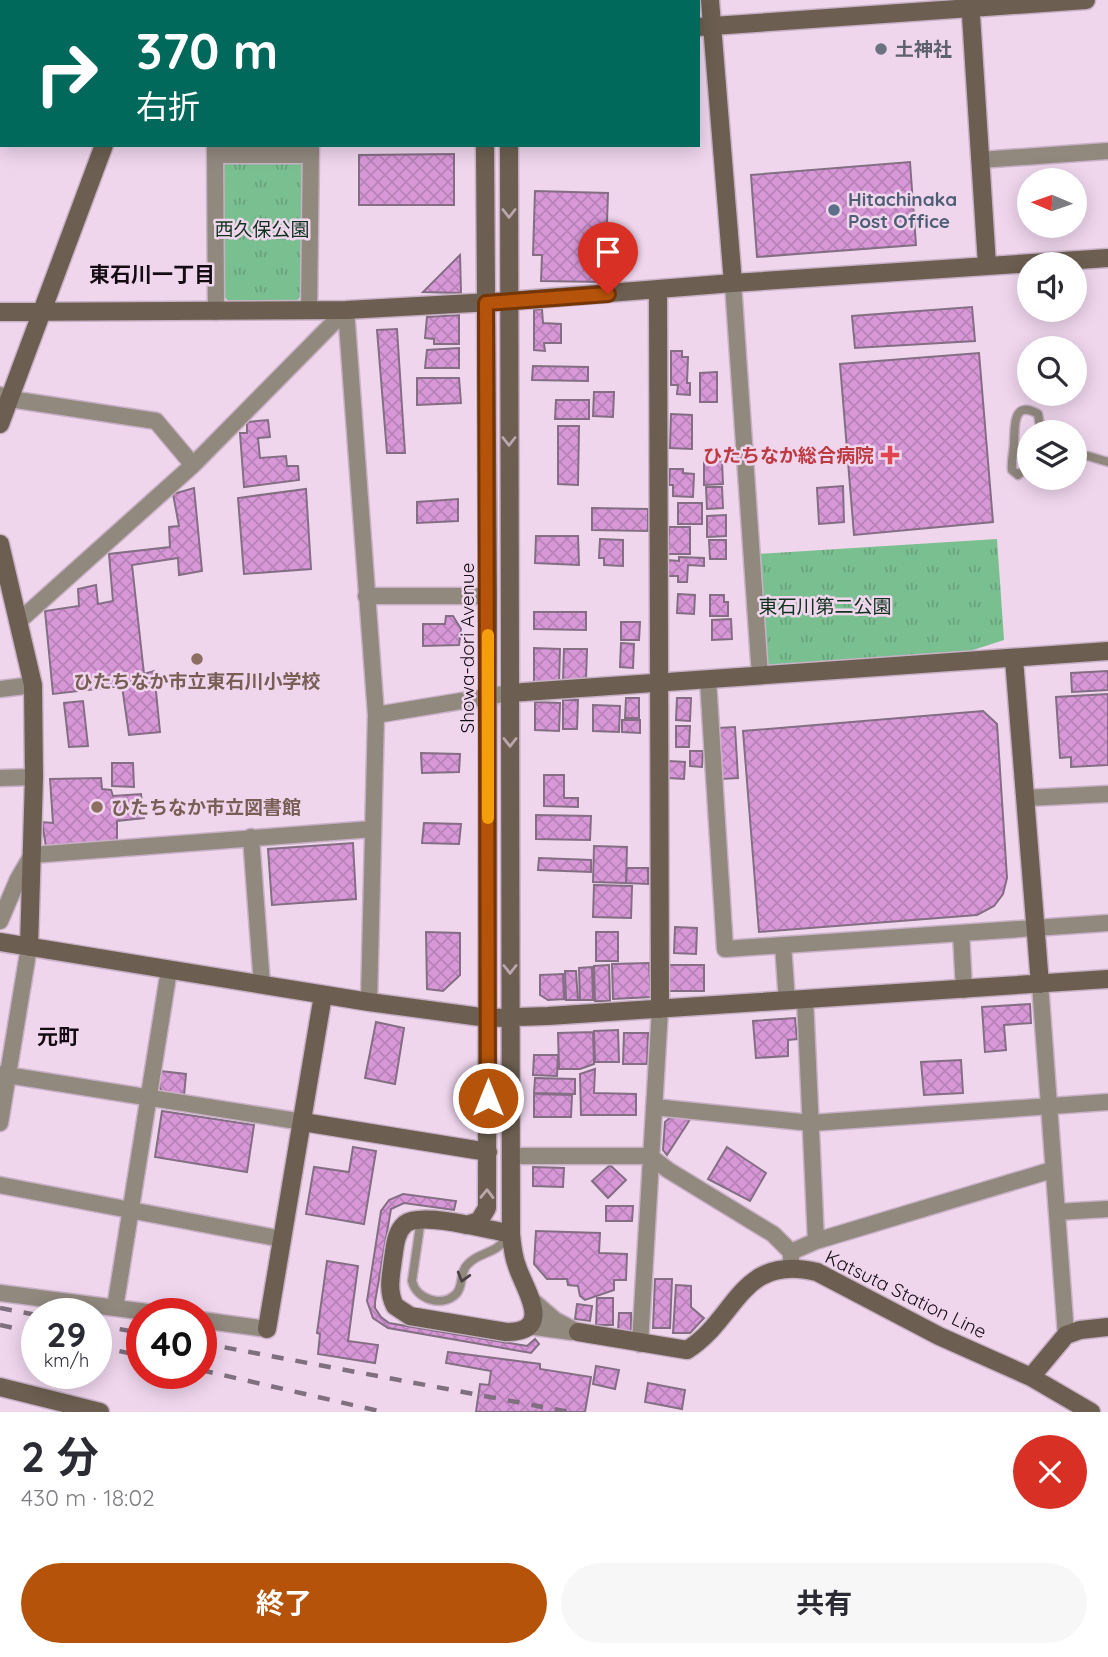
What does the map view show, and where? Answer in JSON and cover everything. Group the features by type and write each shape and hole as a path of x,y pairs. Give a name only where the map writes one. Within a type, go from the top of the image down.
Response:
{"street":[{"path":"710,0 705,26 733,283 760,676"},
{"path":"705,26 970,4 1086,0"},
{"path":"970,4 987,265"},
{"path":"0,424 5,397 43,312 103,147"},
{"name":"Showa-dori Avenue","path":"466,1226 480,1221 487,1208 488,1152 485,147"},
{"path":"509,147 511,1234 514,1260 533,1301 534,1314 528,1326 522,1330 506,1332 410,1316 395,1306 390,1287 398,1233 405,1224 421,1219 511,1234"},
{"path":"216,312 215,150 311,150 309,311"},
{"path":"980,160 1108,151"},
{"path":"0,312 346,310 486,303 733,283 1108,258"},
{"path":"640,1344 649,1156 660,1009 658,290"},
{"path":"18,622 193,465 346,310"},
{"path":"346,310 376,715 369,1002"},
{"path":"5,397 156,421 193,465"},
{"path":"0,544 33,685 34,777 29,947 4,1074 0,1123"},
{"path":"366,596 488,596"},
{"path":"376,715 510,693 1108,651"},
{"path":"1014,659 1066,1335"},
{"path":"708,680 725,949 1108,923 1108,930"},
{"path":"0,689 33,685"},
{"path":"0,778 34,777"},
{"path":"1026,798 1108,793"},
{"path":"32,855 373,829"},
{"path":"251,837 262,985"},
{"path":"0,921 18,879 32,855"},
{"path":"961,933 964,990"},
{"path":"0,942 369,1002 510,1019 1108,979"},
{"path":"783,945 796,1000 811,1123 816,1241"},
{"path":"115,1308 169,970"},
{"path":"217,1322 267,1329 323,995"},
{"path":"4,1074 488,1152"},
{"path":"654,1107 811,1123 1108,1102"},
{"path":"510,1156 649,1156 773,1234 791,1260"},
{"path":"528,1326 687,1350 695,1345 736,1297 751,1284 816,1241 1052,1170"},
{"path":"0,1185 282,1239"},
{"path":"1057,1212 1108,1209"},
{"name":"Katsuta Station Line","path":"791,1260 939,1336 1031,1377 1091,1412"},
{"path":"0,1293 126,1309"},
{"path":"533,1301 555,1320 578,1332"},
{"path":"1031,1377 1066,1335 1080,1329 1108,1328"},
{"path":"0,1387 100,1412"}],"lane":[{"path":"1017,474 1012,470 1011,455 1015,446 1015,417 1021,412 1033,411 1038,414 1039,420"},
{"path":"1087,456 1108,462"},
{"path":"421,1219 412,1281 414,1290 420,1297 429,1299 444,1300 454,1297 467,1264 501,1247 511,1234"}],"green space":[{"name":"西久保公園","path":"297,159 302,163 301,296 296,302 229,302 223,295 222,162"},
{"name":"東石川第二公園","path":"997,539 1004,640 970,651 769,667 762,664 757,554"}],"building":[{"path":"454,154 454,205 359,205 359,155"},
{"path":"910,162 916,245 757,257 751,175"},
{"path":"535,191 608,193 605,282 541,281 542,255 533,255"},
{"path":"460,255 461,293 423,292"},
{"path":"972,307 975,341 855,348 852,316"},
{"path":"542,309 543,323 561,324 561,343 544,343 545,351 534,350 534,310"},
{"path":"459,315 459,344 434,344 434,339 425,338 427,317"},
{"path":"397,329 405,453 387,453 377,330"},
{"path":"459,348 459,368 425,368 427,350"},
{"path":"671,351 682,351 682,357 688,357 687,383 690,383 690,395 677,394 678,385 671,385"},
{"path":"979,353 993,522 854,535 840,364"},
{"path":"533,366 588,367 588,381 532,380"},
{"path":"717,372 717,402 700,402 700,373"},
{"path":"417,378 459,378 461,403 417,405"},
{"path":"594,392 614,392 613,417 593,416"},
{"path":"556,400 589,400 589,419 555,419"},
{"path":"671,414 692,415 692,449 670,448"},
{"path":"268,420 270,437 258,438 260,458 286,456 287,466 298,466 299,480 244,487 240,433 247,433 247,422"},
{"path":"558,426 579,426 578,485 558,484"},
{"path":"704,461 722,461 723,484 704,485"},
{"path":"670,469 683,469 683,473 694,474 693,497 673,496 673,485 669,485"},
{"path":"843,486 844,522 819,524 817,488"},
{"path":"706,487 722,487 723,508 707,509"},
{"path":"194,488 202,571 179,575 178,558 132,565 144,674 154,671 160,732 129,735 122,686 53,694 45,611 79,606 78,589 96,585 98,604 113,601 109,554 170,547 169,527 179,526 173,494"},
{"path":"306,489 311,569 244,574 238,498"},
{"path":"458,499 458,521 417,523 417,502"},
{"path":"678,503 702,503 702,524 678,524"},
{"path":"592,508 648,509 648,531 592,530"},
{"path":"726,515 726,536 707,537 707,516"},
{"path":"669,527 690,527 690,554 668,554"},
{"path":"536,536 578,536 579,565 535,563"},
{"path":"600,539 623,540 623,566 604,565 604,558 599,558"},
{"path":"709,540 726,540 726,559 710,559"},
{"path":"679,557 704,558 704,566 688,565 687,582 678,582 678,576 667,576 668,560 679,561"},
{"path":"678,594 695,595 694,614 677,613"},
{"path":"710,595 724,595 724,602 728,602 728,616 710,616"},
{"path":"534,612 586,612 586,630 534,629"},
{"path":"446,616 453,616 461,629 459,645 423,646 423,624 445,624"},
{"path":"731,619 732,639 712,640 712,620"},
{"path":"621,622 640,622 639,640 621,640"},
{"path":"621,643 634,644 633,668 620,667"},
{"path":"534,648 560,649 559,683 534,682"},
{"path":"564,649 587,649 586,680 563,680"},
{"path":"1108,671 1108,690 1072,692 1071,673"},
{"path":"1108,694 1108,765 1071,767 1071,757 1060,758 1056,697"},
{"path":"626,698 639,698 639,718 625,718"},
{"path":"677,698 691,698 690,721 676,720"},
{"path":"563,700 578,700 577,729 563,729"},
{"path":"83,701 88,746 69,747 64,703"},
{"path":"535,702 560,703 559,731 535,730"},
{"path":"593,705 620,706 619,732 593,731"},
{"path":"983,711 997,724 1007,878 1003,894 994,906 977,915 759,932 743,731"},
{"path":"622,720 640,720 640,733 622,732"},
{"path":"676,726 690,726 689,747 676,747"},
{"path":"735,727 738,778 721,779 718,728"},
{"path":"690,751 703,751 702,767 690,766"},
{"path":"421,753 460,754 459,772 422,773"},
{"path":"669,761 685,762 684,779 669,778"},
{"path":"112,763 133,763 134,787 112,786"},
{"path":"544,775 564,775 564,798 578,798 578,807 544,806"},
{"name":"ひたちなか市立図書館","path":"101,778 102,789 111,790 113,796 141,794 144,818 117,821 117,843 46,847 42,822 53,823 50,779"},
{"path":"536,815 591,816 590,840 536,839"},
{"path":"424,823 461,824 459,844 422,843"},
{"path":"353,843 356,899 272,905 268,849"},
{"path":"594,846 627,847 626,883 593,882"},
{"path":"539,858 591,860 591,872 538,870"},
{"path":"627,868 648,868 648,884 626,883"},
{"path":"594,885 632,886 631,918 593,917"},
{"path":"675,927 697,928 696,954 674,953"},
{"path":"426,932 460,933 460,975 443,991 427,989"},
{"path":"596,932 618,932 618,961 596,961"},
{"path":"649,963 651,997 613,999 612,964"},
{"path":"609,965 610,1001 595,1001 594,966"},
{"path":"669,965 704,965 704,991 668,991"},
{"path":"592,967 593,1000 580,1000 579,968"},
{"path":"565,971 576,971 578,1000 566,1000"},
{"path":"563,974 564,999 548,1000 540,995 540,975"},
{"path":"1030,1004 1031,1023 1004,1025 1006,1050 985,1052 982,1007"},
{"path":"795,1018 797,1039 788,1040 788,1056 756,1058 753,1021"},
{"path":"376,1022 404,1028 395,1084 365,1078"},
{"path":"618,1030 619,1062 595,1062 594,1031"},
{"path":"593,1032 594,1064 580,1069 559,1069 558,1033"},
{"path":"624,1033 648,1033 647,1064 623,1064"},
{"path":"534,1055 558,1055 557,1076 533,1075"},
{"path":"961,1060 963,1093 924,1095 921,1062"},
{"path":"595,1069 594,1093 636,1094 636,1115 581,1115 580,1074"},
{"path":"160,1071 186,1074 184,1096 163,1093 158,1085"},
{"path":"535,1078 575,1079 575,1094 534,1093"},
{"path":"534,1094 572,1095 571,1117 534,1117"},
{"path":"162,1111 254,1125 247,1172 155,1157"},
{"path":"671,1117 691,1118 667,1155 663,1150 665,1122"},
{"path":"353,1147 376,1151 364,1224 306,1214 314,1167 349,1172"},
{"path":"727,1147 766,1173 750,1201 708,1179"},
{"path":"610,1165 626,1180 608,1198 592,1181"},
{"path":"533,1167 564,1168 563,1187 533,1186"},
{"path":"403,1194 456,1201 454,1210 404,1203 391,1209 375,1302 375,1308 381,1317 389,1323 527,1346 535,1339 539,1344 531,1353 388,1328 373,1318 367,1301 381,1211 389,1200"},
{"path":"606,1206 633,1206 632,1221 606,1221"},
{"path":"536,1231 600,1233 599,1253 627,1254 626,1280 614,1280 614,1290 585,1300 580,1296 578,1286 568,1285 567,1279 547,1279 534,1264"},
{"path":"327,1261 358,1266 348,1341 378,1345 375,1363 318,1354 320,1334 317,1333"},
{"path":"655,1279 672,1279 670,1328 653,1328"},
{"path":"676,1285 691,1286 691,1307 704,1318 690,1333 673,1333"},
{"path":"597,1298 613,1298 613,1325 596,1325"},
{"path":"577,1304 592,1306 590,1321 575,1319"},
{"path":"619,1313 631,1313 631,1331 618,1331"},
{"path":"448,1352 540,1364 540,1369 591,1377 585,1412 476,1412 480,1384 489,1385 491,1371 446,1363"},
{"path":"596,1366 619,1370 615,1389 593,1384"},
{"path":"648,1383 685,1390 682,1409 645,1402"}],"railway":[{"path":"0,1308 21,1312"},
{"path":"0,1325 21,1330"},
{"path":"112,1328 126,1330"},
{"path":"217,1346 570,1412"},
{"path":"112,1349 126,1353"},
{"path":"217,1374 383,1412"}],"slow traffic":[{"path":"488,635 488,818"}],"place":[{"name":"土神社","path":"881,49"},
{"name":"Hitachinaka Post Office","path":"834,210"},
{"name":"ひたちなか総合病院","path":"890,455"},
{"name":"ひたちなか市立東石川小学校","path":"197,659"},
{"name":"ひたちなか市立図書館","path":"97,807"}],"district":[{"name":"東石川一丁目","path":"152,274"},
{"name":"元町","path":"58,1036"}],"route":[{"path":"488,1098 486,303 608,294"}]}
